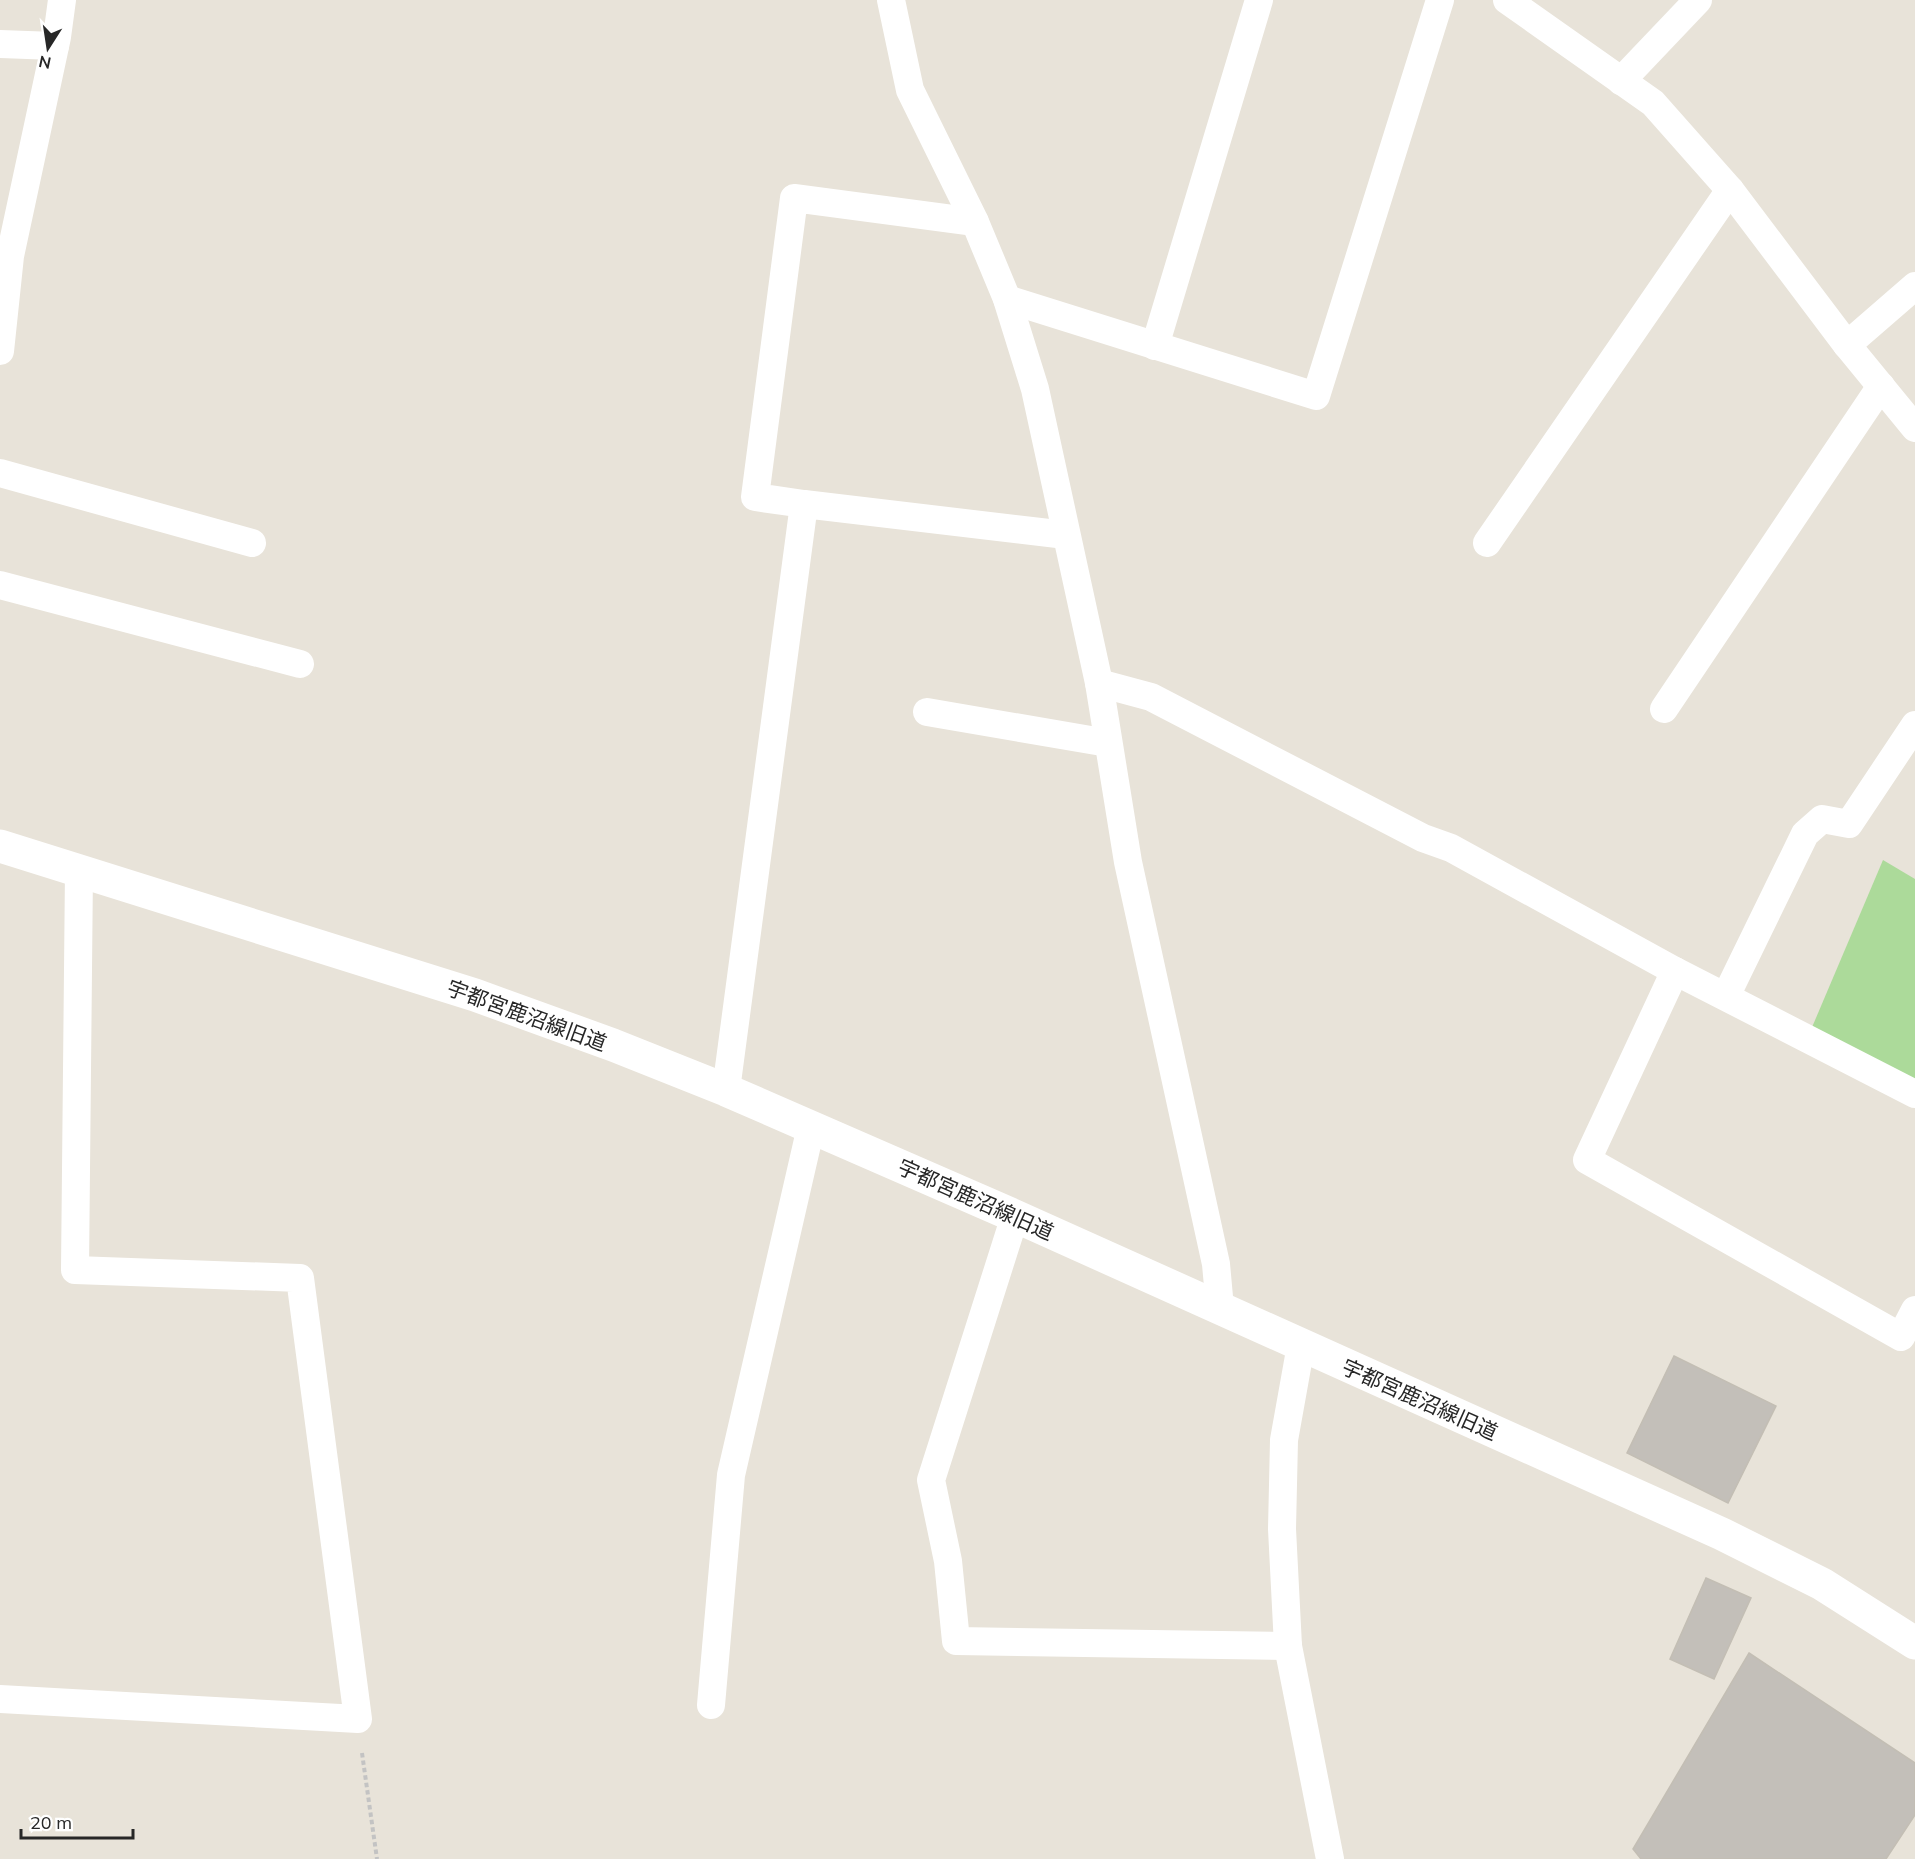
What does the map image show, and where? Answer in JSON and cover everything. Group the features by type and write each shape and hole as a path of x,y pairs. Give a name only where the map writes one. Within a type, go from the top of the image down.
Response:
{"street":[{"path":"0,351 5,255 55,46 62,0"},
{"path":"891,0 910,90 975,222 1008,299 1035,389 1099,683 1128,862 1216,1264 1221,1308"},
{"path":"1155,346 1259,0"},
{"path":"1008,299 1316,396 1440,0"},
{"path":"1621,81 1698,0"},
{"path":"1516,2 1653,103 1730,190 1847,345 1915,428"},
{"path":"0,44 55,46"},
{"path":"1487,543 1730,190"},
{"path":"975,222 794,198 755,497 1066,536"},
{"path":"1847,345 1915,286"},
{"path":"1664,709 1881,386"},
{"path":"0,473 252,543"},
{"path":"726,1090 804,504"},
{"path":"0,585 300,664"},
{"path":"1099,683 1151,697 1423,838 1451,848 1675,971 1915,1094"},
{"path":"927,712 1108,743"},
{"path":"1726,996 1804,834 1822,819 1849,824 1915,725"},
{"name":"宇都宮鹿沼線旧道","path":"0,846 475,995 613,1045 726,1090 1015,1216 1722,1534 1822,1584 1915,1643"},
{"path":"0,1699 358,1719 300,1278 75,1270 79,870"},
{"path":"1675,971 1587,1160 1901,1337 1915,1310"},
{"path":"711,1705 731,1475 811,1127"},
{"path":"1015,1216 931,1480 948,1561 956,1641 1288,1646"},
{"path":"1301,1346 1284,1440 1282,1529 1288,1646 1330,1859"}],"path":[{"path":"358,1719 376,1859"}],"green space":[{"path":"1883,860 1915,879 1915,1083 1810,1032"}],"building":[{"path":"1674,1356 1776,1406 1728,1503 1627,1453"},
{"path":"1706,1578 1751,1598 1714,1679 1670,1659"},
{"path":"1749,1653 1915,1763 1915,1815 1886,1859 1641,1859 1633,1849"}]}
